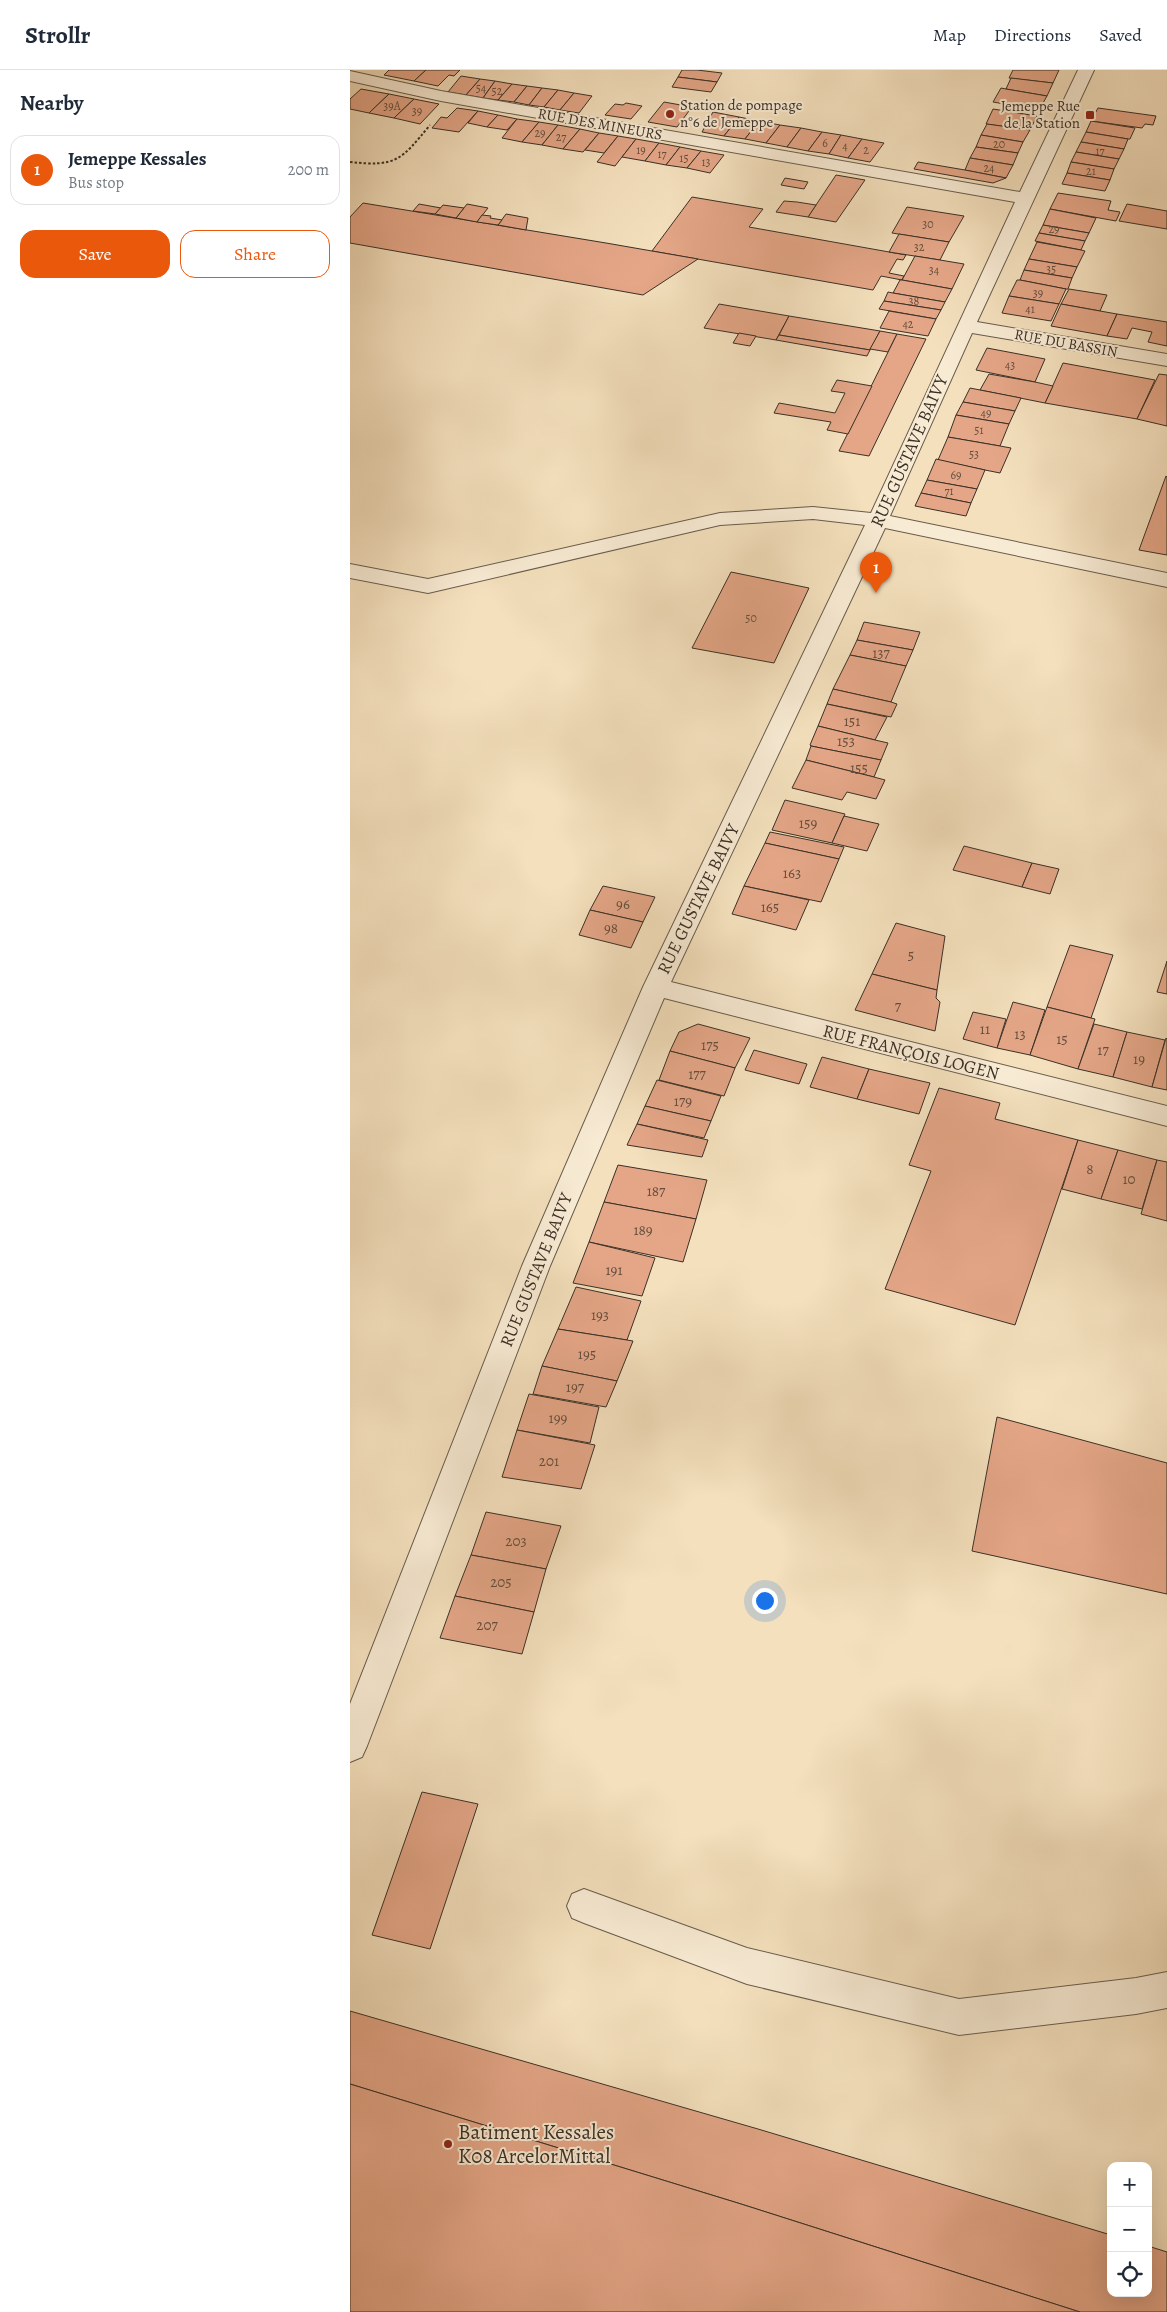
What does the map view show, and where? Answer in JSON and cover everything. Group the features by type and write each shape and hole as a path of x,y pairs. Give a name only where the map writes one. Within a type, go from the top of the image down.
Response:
{"street":[{"name":"RUE GUSTAVE BAIVY","path":"350,1746 536,1266 656,987 878,520 966,326 1086,70"},
{"name":"RUE DES MINEURS","path":"350,76 453,98 1027,199"},
{"name":"RUE DU BASSIN","path":"966,326 1167,360"},
{"path":"350,571 428,586 720,519 813,514 878,520 1167,580"},
{"name":"RUE FRANÇOIS LOGEN","path":"656,987 1167,1116"},
{"path":"584,1906 747,1966 959,2018 1136,1996 1167,1990"}],"path":[{"path":"350,162 376,165 390,164 399,160 453,98"}],"building":[{"path":"389,70 426,70 414,81 384,75"},
{"path":"426,70 460,70 454,76 449,75 438,86 414,81"},
{"path":"682,70 722,73 717,82 678,77"},
{"path":"1013,70 1059,70 1053,83 1009,78"},
{"path":"461,76 480,79 466,95 448,92"},
{"path":"678,77 717,82 711,92 672,87"},
{"path":"1011,78 1053,83 1047,96 1006,89"},
{"path":"480,79 495,81 483,98 466,95"},
{"path":"495,81 512,84 498,100 483,98"},
{"path":"512,84 527,86 514,102 498,100"},
{"path":"527,86 542,88 529,105 514,102"},
{"path":"542,88 558,90 544,107 529,105"},
{"path":"1001,88 1047,96 1039,110 993,102"},
{"path":"361,89 389,94 369,113 350,109 350,99"},
{"path":"558,90 574,93 560,110 544,107"},
{"path":"574,93 592,96 579,113 560,110"},
{"path":"389,94 414,99 394,118 369,113"},
{"path":"414,99 439,104 420,124 394,118"},
{"name":"Station de pompage n°6 de Jemeppe","path":"664,102 692,107 677,127 648,122"},
{"path":"626,103 642,106 631,119 605,115 615,104 623,105"},
{"path":"457,108 478,111 459,132 432,128 441,117 447,118"},
{"path":"1098,108 1156,116 1153,125 1145,124 1142,128 1091,121"},
{"path":"993,109 1037,116 1030,130 986,124"},
{"path":"478,111 498,115 487,127 468,123"},
{"path":"713,112 739,117 724,136 702,132"},
{"path":"498,115 517,119 507,130 487,127"},
{"path":"739,117 759,121 745,139 724,136"},
{"path":"517,119 539,122 522,142 502,138"},
{"path":"759,121 780,125 766,143 745,139"},
{"path":"1091,121 1135,128 1130,139 1086,132"},
{"path":"539,122 558,125 542,145 522,142"},
{"path":"987,124 1030,130 1023,142 981,135"},
{"path":"558,125 580,129 563,149 542,145"},
{"path":"780,125 801,128 787,147 766,143"},
{"path":"801,128 822,132 808,151 787,147"},
{"path":"580,129 599,133 583,152 563,149"},
{"path":"822,132 841,135 829,154 808,151"},
{"path":"1086,132 1128,139 1124,149 1081,142"},
{"path":"599,133 618,136 604,153 585,150"},
{"path":"841,135 862,139 848,158 829,154"},
{"path":"981,135 1023,142 1018,153 976,147"},
{"path":"618,136 636,139 615,166 597,162"},
{"path":"636,139 659,143 645,161 622,157"},
{"path":"862,139 884,143 870,162 848,158"},
{"path":"1081,142 1124,149 1119,159 1076,152"},
{"path":"659,143 680,147 666,165 645,161"},
{"path":"680,147 701,151 687,168 666,165"},
{"path":"976,147 1018,153 1013,165 970,158"},
{"path":"701,151 724,155 710,173 687,168"},
{"path":"1076,152 1119,159 1114,169 1071,162"},
{"path":"970,158 1013,165 1006,178 965,170"},
{"path":"918,162 1006,178 993,183 914,169"},
{"path":"1071,162 1114,169 1110,180 1067,173"},
{"path":"1067,173 1110,180 1105,191 1062,184"},
{"path":"836,175 865,180 836,222 808,217"},
{"path":"785,178 808,182 804,189 781,185"},
{"path":"1058,193 1111,201 1108,210 1120,212 1116,221 1050,209"},
{"path":"692,197 763,209 749,227 906,255 903,260 897,259 889,273 904,276 902,280 881,276 873,290 652,251"},
{"path":"784,201 816,205 808,217 776,212"},
{"path":"363,203 698,259 643,295 350,243 350,217"},
{"path":"419,204 441,208 435,214 413,211"},
{"path":"467,204 488,208 477,222 456,218"},
{"path":"1127,204 1167,211 1167,229 1119,221"},
{"path":"443,205 464,208 456,218 435,214"},
{"path":"907,207 964,216 949,242 892,233"},
{"path":"1050,209 1096,218 1089,233 1043,225"},
{"path":"506,214 528,218 526,230 498,225"},
{"path":"482,215 502,220 498,225 477,222"},
{"path":"1043,225 1089,233 1085,241 1039,233"},
{"path":"1039,233 1085,241 1081,250 1035,241"},
{"path":"899,234 949,242 940,260 889,252"},
{"path":"1037,242 1085,251 1077,267 1029,259"},
{"path":"915,256 964,264 952,289 902,280"},
{"path":"1029,259 1077,267 1072,278 1024,270"},
{"path":"1024,270 1072,278 1068,289 1066,289 1020,280"},
{"path":"900,280 952,289 945,302 893,293"},
{"path":"1017,280 1066,289 1059,304 1009,296"},
{"path":"1069,289 1107,295 1100,311 1061,304"},
{"path":"888,292 945,302 941,310 884,301"},
{"path":"1009,296 1059,304 1051,321 1002,313"},
{"path":"884,301 941,310 936,319 879,309"},
{"path":"719,304 789,316 776,340 704,328"},
{"path":"1061,304 1117,314 1107,336 1051,326"},
{"path":"889,311 936,319 928,336 880,328"},
{"path":"1117,314 1167,322 1167,346 1148,342 1152,332 1132,328 1127,339 1107,336"},
{"path":"789,316 880,331 870,350 779,335"},
{"path":"880,331 897,334 888,352 870,349"},
{"path":"739,333 756,336 750,346 733,343"},
{"path":"897,334 926,339 869,456 839,451"},
{"path":"779,335 870,350 867,356 776,340"},
{"path":"987,348 1045,359 1035,382 976,370"},
{"path":"1063,363 1155,380 1137,419 1045,403"},
{"path":"989,374 1053,386 1045,403 980,390"},
{"path":"1159,374 1167,375 1167,426 1137,419"},
{"path":"837,380 872,386 848,434 827,430 831,422 774,413 779,403 835,413 845,393 831,391"},
{"path":"970,388 1021,398 1015,411 963,402"},
{"path":"963,402 1015,411 1009,424 956,415"},
{"path":"956,415 1009,424 1000,446 948,437"},
{"path":"948,437 1011,448 1000,473 938,460"},
{"path":"936,459 985,470 977,489 927,480"},
{"path":"1167,477 1167,555 1139,550"},
{"path":"927,480 977,489 971,503 921,493"},
{"path":"921,493 971,503 966,516 915,506"},
{"path":"731,572 809,588 774,663 692,648"},
{"path":"864,622 920,632 913,650 857,640"},
{"path":"857,640 913,650 906,666 850,655"},
{"path":"850,655 906,666 891,702 833,689"},
{"path":"833,689 897,704 891,717 827,704"},
{"path":"827,704 887,717 875,740 818,726"},
{"path":"818,726 888,743 881,760 811,746"},
{"path":"811,746 881,760 874,777 806,760"},
{"path":"806,760 885,780 876,799 847,792 842,800 792,788"},
{"path":"785,800 845,814 832,843 772,830"},
{"path":"844,816 879,824 867,851 832,843"},
{"path":"770,832 844,847 839,859 765,843"},
{"path":"765,843 839,859 821,902 744,886"},
{"path":"964,846 1032,863 1022,887 953,870"},
{"path":"1032,863 1059,869 1050,894 1022,887"},
{"path":"603,886 655,897 643,922 590,910"},
{"path":"744,886 809,900 796,930 732,914"},
{"path":"590,910 643,922 631,948 579,935"},
{"path":"896,923 945,936 937,990 872,974"},
{"path":"1070,945 1113,955 1091,1018 1047,1007"},
{"path":"1167,961 1167,994 1157,992"},
{"path":"872,974 937,990 936,998 940,1002 935,1031 855,1010"},
{"path":"1013,1002 1045,1010 1030,1055 997,1048"},
{"path":"1047,1007 1095,1019 1078,1069 1030,1055"},
{"path":"973,1012 1006,1019 997,1048 963,1039"},
{"path":"698,1024 750,1038 735,1068 670,1051 679,1032"},
{"path":"1094,1024 1127,1032 1113,1077 1078,1069"},
{"path":"1127,1032 1165,1040 1152,1087 1113,1077"},
{"path":"1167,1039 1167,1090 1152,1087"},
{"path":"754,1050 807,1064 799,1084 745,1070"},
{"path":"670,1051 735,1068 724,1096 659,1080"},
{"path":"822,1057 869,1069 857,1099 810,1087"},
{"path":"869,1069 930,1083 919,1114 857,1099"},
{"path":"657,1080 721,1096 711,1121 645,1106"},
{"path":"939,1088 1000,1103 995,1119 1078,1140 1015,1325 885,1289 931,1171 909,1165"},
{"path":"645,1106 711,1121 704,1138 637,1124"},
{"path":"637,1124 708,1140 702,1157 627,1145"},
{"path":"1078,1140 1118,1150 1101,1199 1062,1189"},
{"path":"1118,1150 1157,1160 1142,1209 1101,1199"},
{"path":"1157,1160 1167,1162 1167,1221 1141,1214"},
{"path":"618,1165 707,1180 696,1219 604,1202"},
{"path":"604,1202 696,1219 683,1262 589,1242"},
{"path":"589,1242 655,1258 642,1296 573,1283"},
{"path":"576,1287 641,1301 627,1340 558,1329"},
{"path":"558,1329 633,1341 617,1381 542,1366"},
{"path":"542,1366 617,1381 606,1407 533,1394"},
{"path":"529,1394 599,1407 590,1443 517,1430"},
{"path":"997,1417 1167,1463 1167,1594 972,1551"},
{"path":"517,1430 595,1445 581,1489 502,1477"},
{"path":"486,1512 561,1526 546,1569 471,1555"},
{"path":"471,1555 546,1569 534,1612 455,1596"},
{"path":"455,1596 534,1612 522,1654 440,1638"},
{"path":"422,1792 478,1804 430,1949 372,1935"},
{"path":"350,2011 758,2129 1107,2234 1107,2297 1152,2297 1152,2247 1167,2252 1167,2312 1080,2312 741,2204 350,2084"},
{"name":"Batiment Kessales K08 ArcelorMittal","path":"350,2084 741,2204 1080,2312 350,2312"}],"place":[{"name":"Station de pompage n°6 de Jemeppe","path":"670,114"},
{"name":"Jemeppe Rue de la Station","path":"1090,115"},
{"name":"Jemeppe Kessales","path":"876,593"},
{"name":"Batiment Kessales K08 ArcelorMittal","path":"448,2144"}]}
